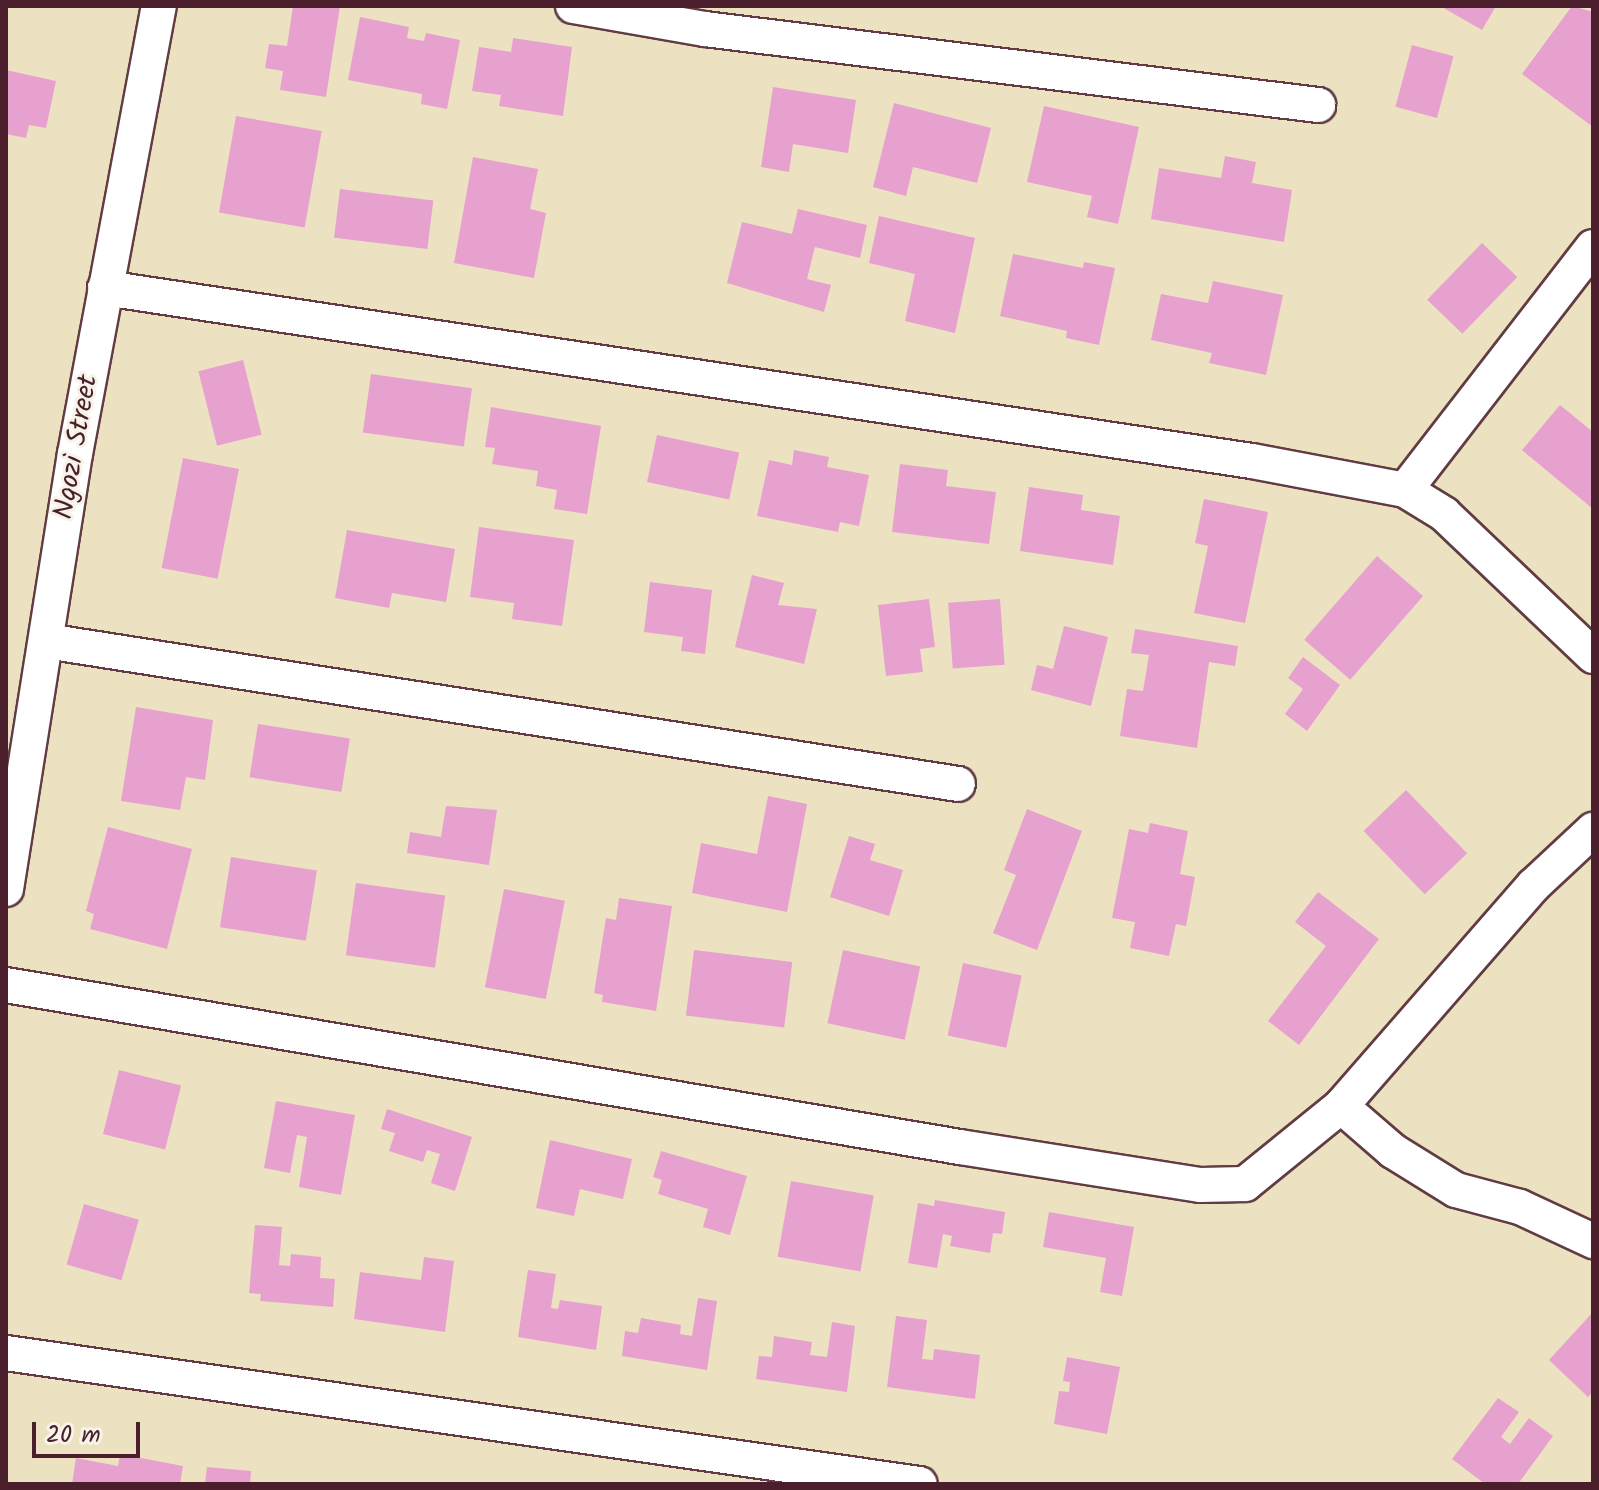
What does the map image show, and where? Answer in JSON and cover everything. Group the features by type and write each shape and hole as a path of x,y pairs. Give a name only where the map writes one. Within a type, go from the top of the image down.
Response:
{"street":[{"name":"Ngozi Street","path":"6,889 105,288 159,6"},
{"path":"573,6 705,29 1318,105"},
{"path":"1405,490 1593,247"},
{"path":"105,288 1252,461 1405,490 1444,514 1593,656"},
{"path":"46,641 958,784"},
{"path":"6,985 1200,1185 1245,1184 1341,1106 1534,885 1593,830"},
{"path":"1341,1106 1393,1151 1456,1190 1520,1207 1593,1241"},
{"path":"6,1353 920,1484"}],"building":[{"path":"293,6 340,6 326,97 280,90 283,71 265,68 269,44 287,46"},
{"path":"1440,6 1496,6 1482,30"},
{"path":"1572,6 1593,12 1593,127 1522,74"},
{"path":"360,17 409,27 407,38 424,41 426,33 460,40 447,109 421,104 422,94 348,80"},
{"path":"513,38 572,47 563,116 499,106 501,95 472,91 479,47 511,52"},
{"path":"1412,45 1454,56 1437,118 1395,107"},
{"path":"6,70 56,81 46,128 29,125 26,138 6,134"},
{"path":"773,87 856,100 848,153 793,144 789,172 761,167"},
{"path":"894,103 991,128 977,183 913,167 906,196 873,187"},
{"path":"1044,106 1139,127 1118,224 1087,217 1092,196 1027,182"},
{"path":"236,116 322,131 305,228 219,213"},
{"path":"1225,156 1256,162 1252,183 1292,190 1284,242 1151,219 1159,168 1221,178"},
{"path":"473,157 538,169 530,209 546,213 534,278 454,263"},
{"path":"340,189 433,200 427,249 334,238"},
{"path":"798,209 867,225 860,258 815,247 807,279 831,285 824,312 727,283 742,222 792,234"},
{"path":"879,216 975,238 955,333 905,321 915,274 869,263"},
{"path":"1482,243 1517,277 1462,334 1427,300"},
{"path":"1013,254 1083,268 1084,262 1115,268 1099,345 1066,338 1067,331 1000,316"},
{"path":"1213,281 1283,295 1266,375 1209,363 1212,353 1151,340 1161,294 1208,303"},
{"path":"243,360 262,435 217,446 198,371"},
{"path":"371,374 472,388 464,447 363,432"},
{"path":"1560,405 1593,432 1593,509 1522,450"},
{"path":"491,407 601,426 587,514 554,509 557,490 536,486 538,471 492,464 495,448 485,447"},
{"path":"657,435 739,452 729,499 647,482"},
{"path":"794,450 829,457 827,467 869,475 859,526 840,522 838,532 757,516 769,460 792,465"},
{"path":"183,458 239,469 218,579 162,568"},
{"path":"900,464 948,470 946,486 996,492 989,544 892,532"},
{"path":"1029,487 1083,495 1081,510 1120,516 1113,565 1020,551"},
{"path":"1204,499 1268,512 1245,623 1194,613 1208,546 1195,543"},
{"path":"479,527 574,540 562,626 512,619 514,603 470,597"},
{"path":"347,530 455,549 446,602 392,593 389,608 335,598"},
{"path":"1377,556 1423,596 1350,680 1304,640"},
{"path":"752,575 784,583 778,605 817,609 804,664 735,647"},
{"path":"650,582 712,590 705,654 681,651 683,637 644,632"},
{"path":"929,599 935,647 920,649 923,672 886,676 878,605"},
{"path":"1000,599 1005,665 953,668 948,603"},
{"path":"1064,626 1108,637 1091,706 1031,690 1037,665 1053,669"},
{"path":"1135,629 1238,646 1235,666 1209,662 1197,748 1120,736 1127,689 1143,691 1149,655 1131,653"},
{"path":"1303,657 1340,685 1307,731 1285,714 1303,689 1288,678"},
{"path":"136,707 213,720 205,780 186,777 180,810 121,801"},
{"path":"258,724 350,739 341,792 250,777"},
{"path":"1406,790 1467,853 1425,894 1364,831"},
{"path":"768,796 807,804 787,912 692,893 701,843 757,854"},
{"path":"446,806 497,810 489,865 407,853 410,832 441,837"},
{"path":"1027,809 1082,831 1037,950 993,933 1016,875 1004,870"},
{"path":"1150,823 1188,831 1180,874 1195,877 1186,926 1176,924 1169,956 1130,948 1135,922 1112,918 1129,829 1148,833"},
{"path":"108,827 192,849 167,949 90,929 94,914 86,911"},
{"path":"849,836 875,844 870,860 903,870 889,916 830,897"},
{"path":"231,857 317,871 306,941 220,927"},
{"path":"356,883 445,896 435,968 346,955"},
{"path":"504,889 565,901 546,999 485,987"},
{"path":"1318,892 1379,939 1299,1045 1268,1021 1326,946 1295,922"},
{"path":"619,898 672,906 656,1011 602,1002 603,995 594,993 606,918 616,920"},
{"path":"694,950 792,962 784,1028 686,1016"},
{"path":"843,950 920,966 905,1040 827,1023"},
{"path":"963,963 1022,975 1006,1048 948,1035"},
{"path":"119,1070 181,1085 165,1150 103,1134"},
{"path":"276,1101 355,1115 341,1195 299,1187 307,1137 297,1135 290,1173 264,1168"},
{"path":"387,1109 472,1137 455,1191 431,1183 440,1154 427,1150 423,1162 389,1151 395,1133 381,1129"},
{"path":"550,1140 632,1159 623,1199 580,1189 574,1216 536,1208"},
{"path":"661,1151 747,1176 730,1235 703,1227 708,1209 658,1194 662,1180 653,1177"},
{"path":"791,1181 874,1196 860,1271 778,1257"},
{"path":"935,1200 1005,1212 1002,1234 993,1233 990,1253 950,1246 952,1236 943,1234 937,1268 908,1263 918,1203 934,1206"},
{"path":"84,1204 139,1220 121,1280 67,1265"},
{"path":"1049,1212 1134,1227 1122,1296 1100,1292 1106,1258 1043,1247"},
{"path":"255,1225 282,1227 279,1265 290,1266 291,1254 321,1257 320,1278 335,1279 333,1307 260,1301 261,1294 249,1293"},
{"path":"424,1257 454,1261 445,1332 354,1319 360,1272 421,1280"},
{"path":"528,1270 556,1274 551,1308 558,1309 560,1300 602,1306 596,1350 518,1337"},
{"path":"698,1298 717,1301 707,1370 622,1356 625,1331 638,1333 641,1318 681,1325 680,1334 692,1336"},
{"path":"1593,1312 1593,1392 1588,1397 1549,1360"},
{"path":"896,1316 927,1320 922,1359 933,1360 934,1349 980,1355 975,1399 887,1387"},
{"path":"832,1322 855,1326 847,1392 756,1379 759,1356 772,1357 774,1336 812,1342 810,1355 827,1357"},
{"path":"1067,1357 1120,1367 1107,1434 1054,1424 1059,1391 1069,1392 1070,1382 1063,1381"},
{"path":"1498,1398 1519,1412 1501,1437 1510,1444 1529,1418 1553,1436 1518,1484 1485,1484 1452,1459"},
{"path":"120,1454 183,1466 180,1484 72,1484 76,1458 118,1466"},
{"path":"207,1467 251,1471 250,1484 205,1484"}]}
